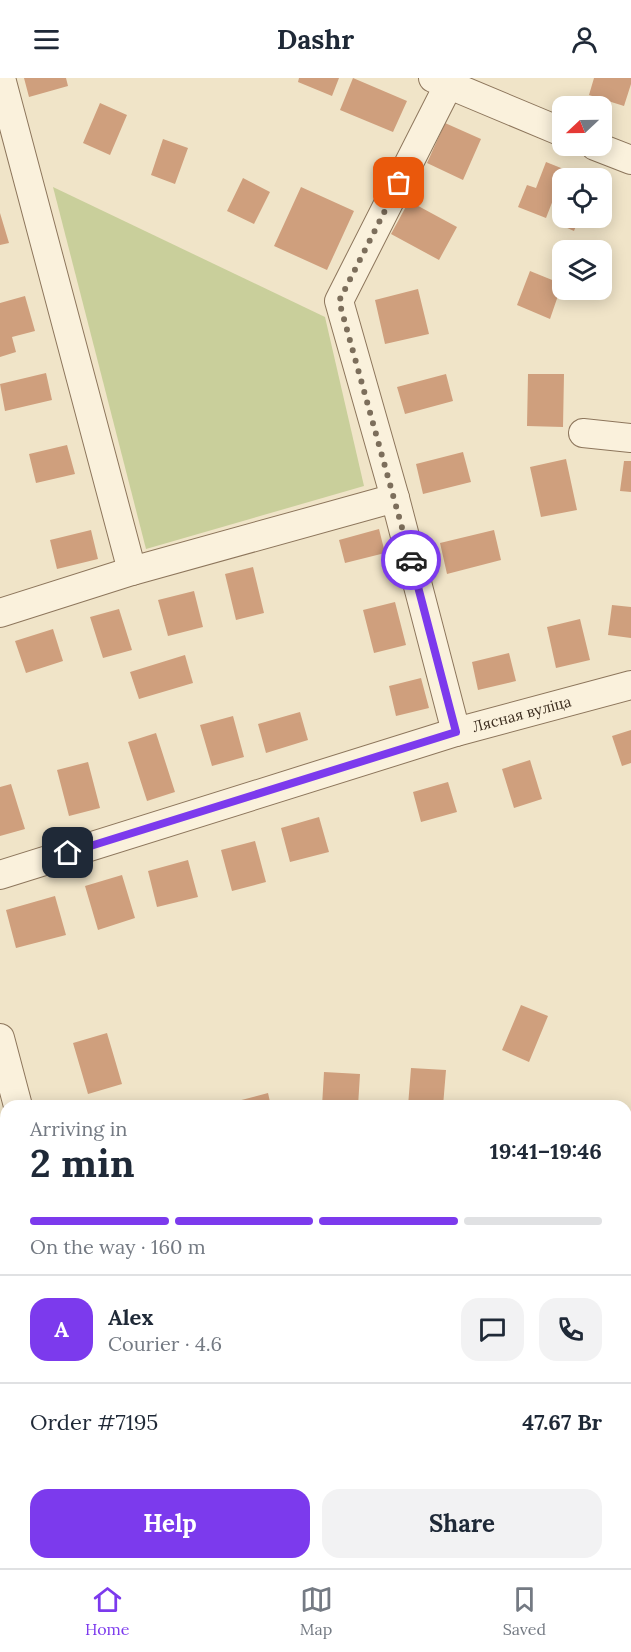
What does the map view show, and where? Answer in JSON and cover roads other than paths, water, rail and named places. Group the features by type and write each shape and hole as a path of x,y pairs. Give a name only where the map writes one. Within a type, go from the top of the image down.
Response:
{"street":[{"path":"1,78 132,571"},
{"path":"456,732 395,498 339,301 444,80 552,128"},
{"path":"612,153 631,160"},
{"path":"583,433 631,438"},
{"path":"0,613 132,571 395,498"},
{"name":"Лясная вуліца","path":"0,875 456,732 631,685"},
{"path":"0,1038 16,1100"}]}
